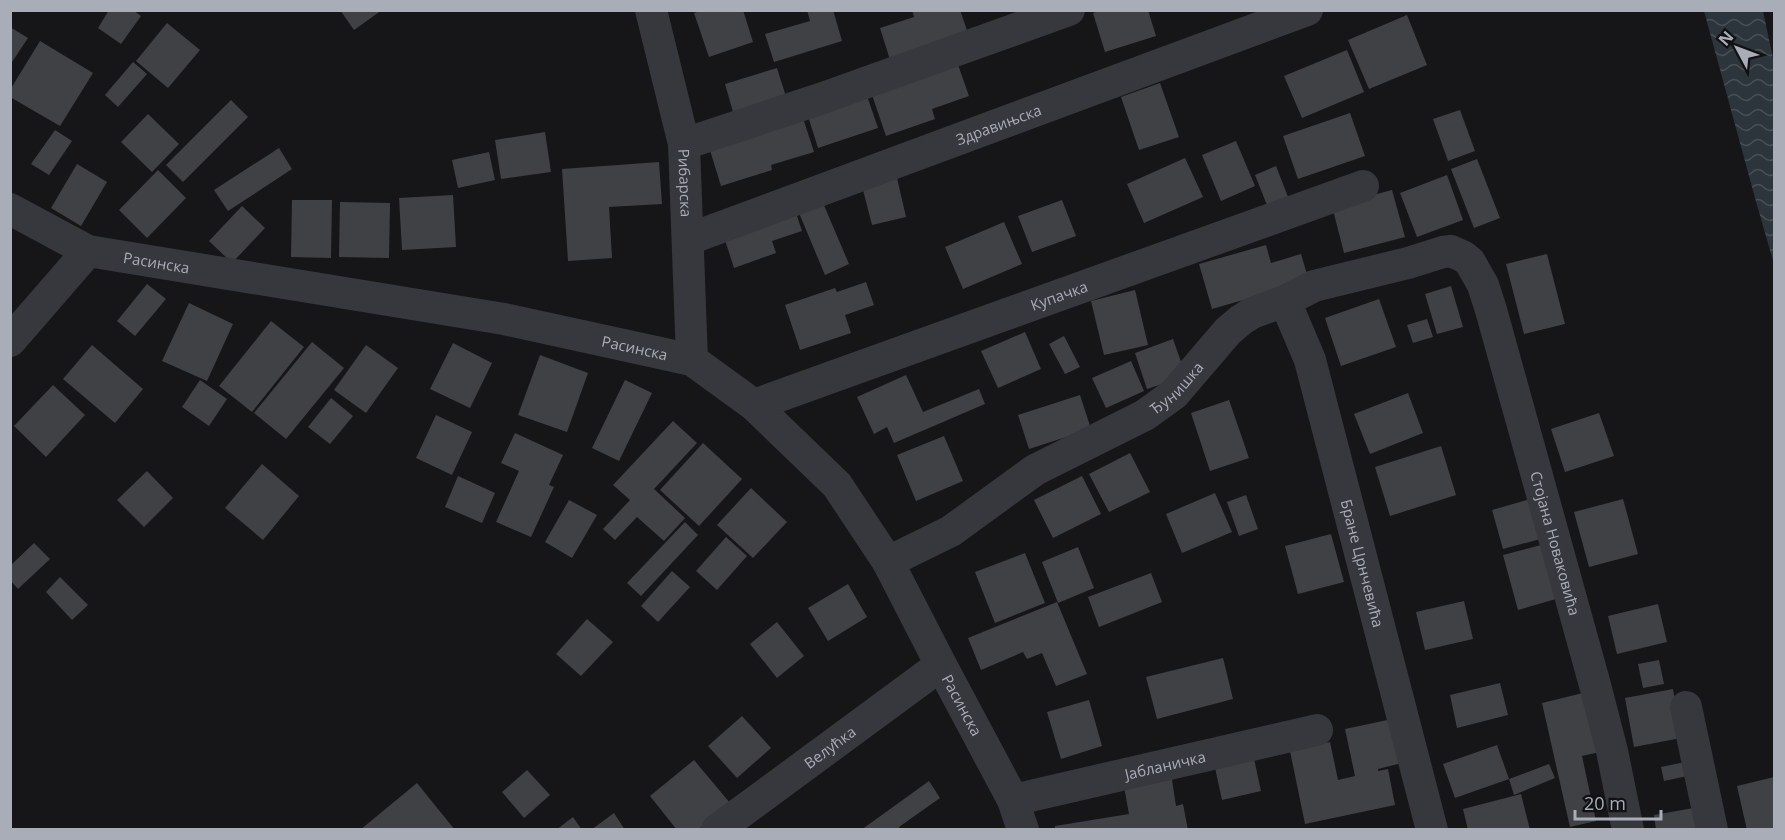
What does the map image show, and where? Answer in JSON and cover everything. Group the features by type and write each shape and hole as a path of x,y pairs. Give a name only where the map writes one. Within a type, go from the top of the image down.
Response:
{"street":[{"path":"684,144 820,99 1070,10"},
{"name":"Здравињска","path":"689,239 1307,10"},
{"name":"Рибарска","path":"655,12 684,144 692,360"},
{"name":"Купачка","path":"754,405 1363,186"},
{"name":"Расинска","path":"10,209 88,251 504,319 692,360 754,405 837,485 888,562 1013,800 1023,830"},
{"path":"10,341 88,251"},
{"name":"Ђунишка","path":"888,562 951,531 1035,470 1145,415 1174,394 1228,331 1252,314 1286,301 1314,286 1443,252 1458,253 1470,262"},
{"name":"Стојана Новаковића","path":"1470,262 1483,285 1491,310 1592,674 1612,751 1628,830"},
{"name":"Бране Црнчевића","path":"1286,301 1310,360 1432,830"},
{"name":"Велућка","path":"717,830 941,666"},
{"path":"1686,707 1712,830"},
{"name":"Јабланичка","path":"1013,800 1317,730"}],"water":[{"path":"1704,11 1763,11 1774,63 1774,264 1755,198"}],"building":[{"path":"109,10 133,10 141,16 121,44 98,28"},
{"path":"340,10 382,10 354,30"},
{"path":"703,10 743,10 753,42 709,57 694,13"},
{"path":"807,10 833,10 842,41 774,62 765,34 810,21"},
{"path":"912,10 960,10 969,36 891,63 880,28 914,17"},
{"path":"1100,10 1148,10 1156,36 1105,52 1093,13"},
{"path":"1407,15 1427,65 1369,89 1348,40"},
{"path":"167,23 200,50 168,88 136,61"},
{"path":"10,27 28,38 10,65"},
{"path":"40,41 93,73 60,126 10,97 10,90"},
{"path":"1347,50 1364,92 1302,118 1284,76"},
{"path":"133,62 147,74 118,107 105,95"},
{"path":"957,62 969,96 932,109 935,119 886,136 871,92"},
{"path":"777,68 788,103 735,119 725,84"},
{"path":"1160,83 1179,137 1139,150 1121,97"},
{"path":"866,93 878,128 818,148 807,113"},
{"path":"231,100 248,117 183,182 166,165"},
{"path":"1460,110 1475,151 1448,161 1433,119"},
{"path":"1350,113 1365,156 1298,179 1283,136"},
{"path":"148,114 179,144 152,172 121,142"},
{"path":"803,118 814,152 771,165 772,170 721,186 709,147"},
{"path":"55,130 72,141 49,175 31,164"},
{"path":"545,132 551,172 501,179 495,140"},
{"path":"1236,141 1255,186 1221,201 1202,155"},
{"path":"279,148 292,169 228,211 214,190"},
{"path":"489,152 495,180 458,188 452,160"},
{"path":"1185,158 1203,197 1144,223 1127,184"},
{"path":"1477,159 1500,218 1474,228 1451,169"},
{"path":"659,162 662,204 609,207 612,258 568,261 562,169"},
{"path":"77,164 107,182 81,226 51,208"},
{"path":"1276,166 1290,202 1269,210 1255,175"},
{"path":"158,170 186,198 147,238 119,210"},
{"path":"1447,175 1463,220 1417,237 1400,193"},
{"path":"897,178 906,217 872,225 862,186"},
{"path":"1392,190 1405,237 1344,253 1332,206"},
{"path":"453,195 456,247 402,250 399,198"},
{"path":"292,200 332,200 331,258 291,257"},
{"path":"1062,200 1076,236 1032,252 1018,216"},
{"path":"340,202 390,203 389,258 339,257"},
{"path":"823,203 849,264 825,275 799,213"},
{"path":"242,206 265,228 232,263 209,241"},
{"path":"796,213 802,231 772,241 776,253 734,268 724,237"},
{"path":"1004,222 1022,264 963,289 945,247"},
{"path":"1266,245 1271,263 1301,254 1309,281 1212,309 1199,264"},
{"path":"1547,254 1565,324 1524,334 1506,264"},
{"path":"866,282 874,305 845,315 851,333 800,350 785,305 835,288 837,292"},
{"path":"147,284 166,299 135,336 117,321"},
{"path":"1451,286 1463,327 1437,334 1425,294"},
{"path":"1135,290 1148,345 1104,355 1091,301"},
{"path":"1379,299 1396,347 1341,366 1325,318"},
{"path":"189,303 233,324 207,381 162,361"},
{"path":"1427,319 1433,337 1413,343 1407,325"},
{"path":"271,321 304,347 252,412 219,386"},
{"path":"1025,332 1041,369 998,388 981,351"},
{"path":"1064,336 1080,367 1065,374 1049,344"},
{"path":"1173,339 1186,376 1147,389 1135,353"},
{"path":"312,342 344,368 286,439 254,413"},
{"path":"453,343 492,363 470,408 430,389"},
{"path":"92,345 143,389 115,423 63,379"},
{"path":"366,345 398,368 366,413 334,390"},
{"path":"540,355 588,373 567,432 518,415"},
{"path":"1131,361 1144,391 1106,408 1092,378"},
{"path":"906,375 923,412 979,389 985,404 894,443 887,427 874,434 857,397"},
{"path":"200,380 227,399 209,426 182,407"},
{"path":"625,380 652,393 619,461 592,448"},
{"path":"53,385 85,415 46,457 14,426"},
{"path":"1408,393 1423,433 1370,454 1354,414"},
{"path":"1080,395 1091,429 1029,449 1018,415"},
{"path":"331,398 353,416 330,444 308,427"},
{"path":"1229,400 1249,458 1210,471 1191,413"},
{"path":"1599,413 1614,456 1565,472 1551,429"},
{"path":"436,415 472,432 452,475 416,458"},
{"path":"673,421 697,443 654,489 685,518 664,541 637,517 615,540 603,529 630,500 613,485"},
{"path":"515,433 563,455 549,485 554,487 531,537 496,522 519,471 501,463"},
{"path":"944,436 963,481 916,501 897,455"},
{"path":"703,443 742,479 699,526 660,490"},
{"path":"1441,446 1456,495 1390,516 1375,467"},
{"path":"1130,453 1150,492 1109,512 1089,474"},
{"path":"262,464 299,496 263,540 225,508"},
{"path":"147,471 173,498 144,527 117,500"},
{"path":"458,476 495,493 482,523 445,507"},
{"path":"1082,476 1101,514 1053,538 1034,500"},
{"path":"751,488 787,522 753,558 717,525"},
{"path":"1215,493 1232,532 1182,553 1166,514"},
{"path":"1246,495 1258,529 1239,536 1227,502"},
{"path":"1537,497 1548,537 1503,549 1492,510"},
{"path":"1623,499 1638,554 1589,567 1574,512"},
{"path":"569,500 597,515 572,558 545,542"},
{"path":"685,522 698,535 641,596 627,583"},
{"path":"1331,534 1344,582 1298,594 1285,546"},
{"path":"726,537 747,556 717,590 696,571"},
{"path":"34,543 50,559 18,589 10,580 10,566"},
{"path":"1541,545 1556,599 1518,610 1503,555"},
{"path":"1078,547 1094,588 1058,603 1042,562"},
{"path":"1025,553 1045,603 995,623 975,572"},
{"path":"672,571 690,587 658,622 641,606"},
{"path":"1151,573 1162,602 1099,627 1088,597"},
{"path":"60,577 88,605 72,620 46,592"},
{"path":"848,584 867,617 828,641 808,608"},
{"path":"1464,601 1473,639 1425,650 1416,612"},
{"path":"1057,602 1087,674 1056,686 1042,653 1027,659 1023,652 981,670 968,638"},
{"path":"1658,604 1667,642 1617,654 1608,616"},
{"path":"587,619 613,642 581,676 556,654"},
{"path":"777,622 804,656 777,678 750,644"},
{"path":"1223,658 1233,699 1157,719 1146,677"},
{"path":"1659,660 1664,684 1643,688 1638,664"},
{"path":"1500,683 1508,715 1457,728 1450,695"},
{"path":"1673,689 1681,738 1634,747 1625,698"},
{"path":"1587,692 1600,752 1582,756 1596,821 1570,827 1542,703"},
{"path":"1089,700 1102,746 1061,759 1047,712"},
{"path":"742,716 771,748 737,778 708,746"},
{"path":"1397,718 1406,762 1378,769 1378,771 1388,769 1395,805 1305,824 1290,751 1330,742 1338,780 1355,776 1345,729"},
{"path":"1497,745 1509,779 1455,798 1443,764"},
{"path":"1253,754 1261,791 1222,800 1214,763"},
{"path":"694,760 730,803 698,830 677,830 650,796"},
{"path":"1690,761 1692,775 1664,781 1661,767"},
{"path":"1549,764 1555,778 1514,795 1509,779"},
{"path":"527,770 550,795 524,818 502,792"},
{"path":"1171,773 1176,806 1183,804 1188,830 1055,830 1055,826 1129,814 1123,781"},
{"path":"1774,777 1774,830 1747,830 1737,786"},
{"path":"929,781 940,798 899,827 901,830 861,830"},
{"path":"417,783 455,830 360,830"},
{"path":"1521,794 1530,830 1468,830 1463,809"},
{"path":"1699,807 1703,830 1656,830 1654,815"},
{"path":"614,813 625,830 591,830"},
{"path":"573,817 582,830 556,830"}]}
